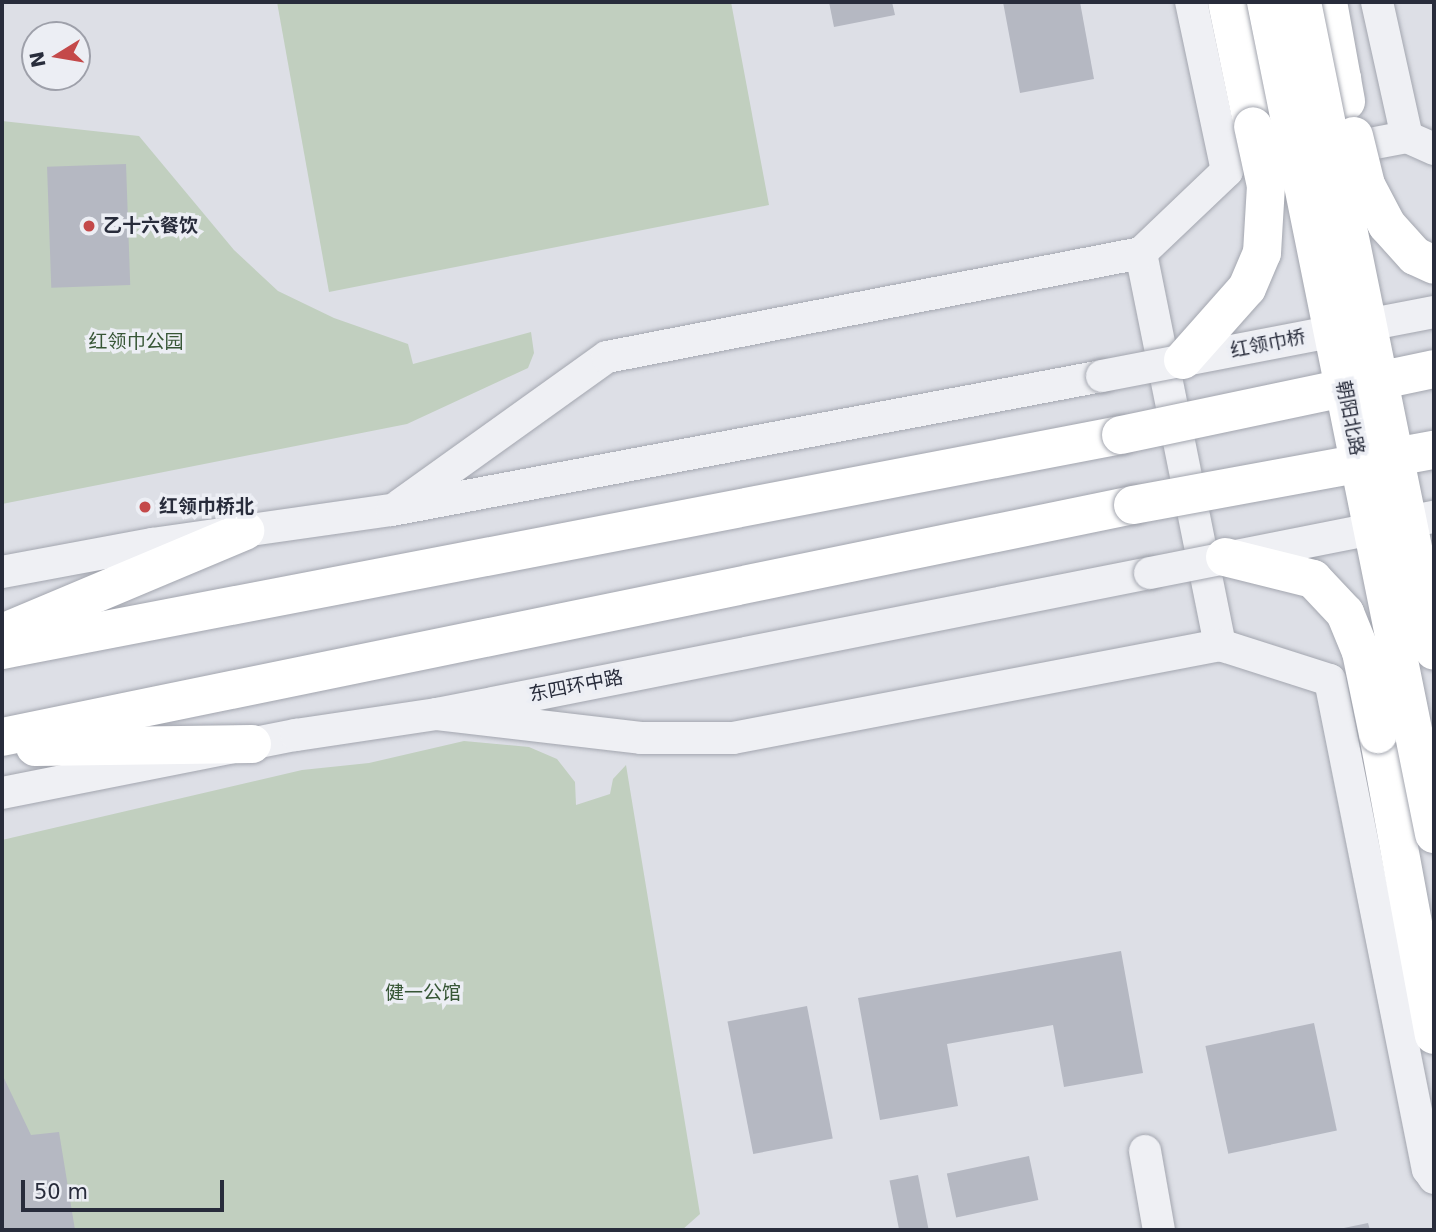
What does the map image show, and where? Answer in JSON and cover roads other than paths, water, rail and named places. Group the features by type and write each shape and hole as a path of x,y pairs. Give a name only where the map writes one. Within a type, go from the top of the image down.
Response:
{"main road":[{"path":"1182,360 1247,288 1262,253 1266,186 1227,2"},
{"name":"朝阳北路","path":"1266,2 1434,834"},
{"name":"朝阳北路","path":"1302,2 1434,651"},
{"path":"1328,2 1344,90 1366,185 1387,225 1415,256 1434,265"},
{"path":"1251,115 1307,113 1344,90"},
{"path":"2,650 1121,435 1434,369"},
{"path":"2,737 1133,505 1434,450"},
{"path":"2,633 245,531"},
{"path":"1225,558 1313,579 1345,612 1362,652 1434,1035"},
{"path":"2,748 252,744"}],"street":[{"path":"1191,2 1227,171"},
{"path":"2,572 245,531 392,510 607,357 1141,253 1227,171 1421,143 1377,2"},
{"path":"1141,253 1220,645"},
{"name":"红领巾桥","path":"392,510 1434,312"},
{"path":"1225,558 1434,517"},
{"name":"东四环中路","path":"2,793 252,744 437,714 1225,558"},
{"path":"437,714 641,738 733,738 1220,645 1330,680 1434,658"},
{"path":"1330,680 1428,1170 1434,1178"},
{"path":"1145,1151 1159,1230"}],"place":[{"name":"乙十六餐饮","path":"89,226"},
{"name":"红领巾桥北","path":"145,507"}],"park label":[{"name":"红领巾公园","path":"136,342"},
{"name":"健一公馆","path":"423,993"}]}
